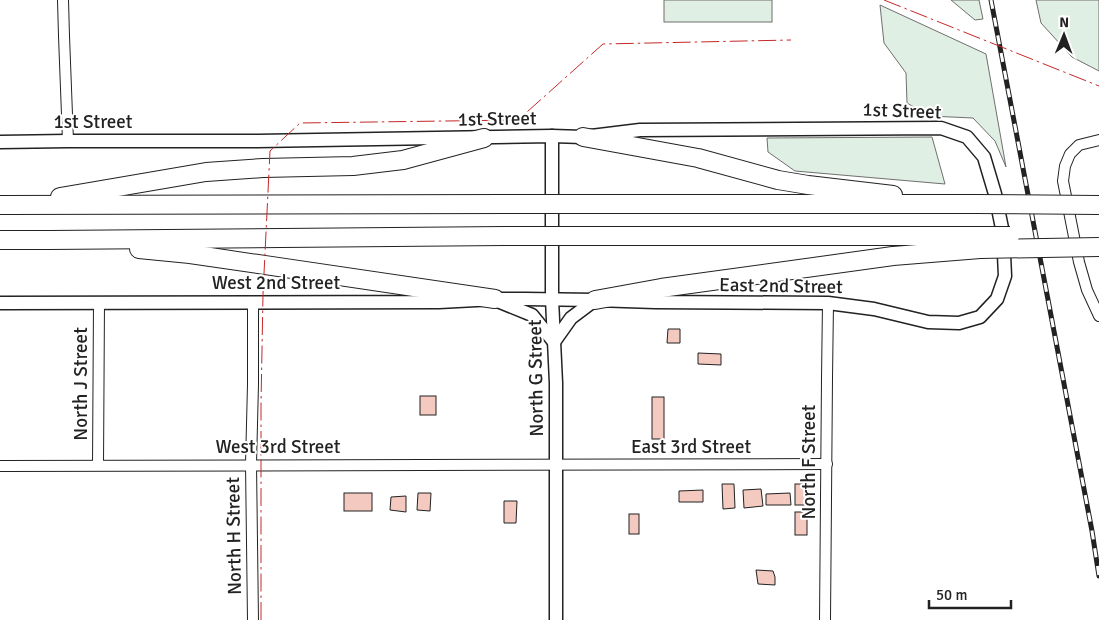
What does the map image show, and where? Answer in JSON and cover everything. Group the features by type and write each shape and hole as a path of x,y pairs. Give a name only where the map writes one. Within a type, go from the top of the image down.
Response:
{"highway":[{"path":"583,137 698,158 786,182 951,203"},
{"path":"5,205 206,172 263,168 353,166 403,160 484,138"},
{"path":"5,205 951,203 1099,205"},
{"path":"0,240 593,236 1099,247"},
{"path":"595,300 662,288 980,243 1099,236"},
{"path":"49,240 190,254 495,299"}],"street":[{"path":"64,0 68,141"},
{"name":"1st Street","path":"0,142 583,137 640,130 941,128 967,137 984,157 995,194 1002,232 1005,276 997,299"},
{"name":"North G Street","path":"552,136 552,300 556,383 556,620"},
{"path":"1099,140 1079,145 1070,154 1065,166 1063,181 1078,262 1086,290 1099,316"},
{"path":"495,299 532,315 554,342 571,318 595,300"},
{"name":"East 2nd Street","path":"552,300 828,303 874,309 928,322 960,323 980,317 997,299"},
{"name":"West 2nd Street","path":"0,303 552,300"},
{"name":"North J Street","path":"98,465 99,302"},
{"name":"North H Street","path":"252,620 253,302"},
{"name":"North F Street","path":"825,620 828,303"},
{"name":"West 3rd Street","path":"0,466 556,464"},
{"name":"East 3rd Street","path":"556,464 827,464"}],"green space":[{"path":"664,0 772,0 772,22 664,22"},
{"path":"951,0 979,0 983,19 975,20"},
{"path":"1036,0 1099,0 1099,71 1072,57 1041,23"},
{"path":"880,5 986,54 1006,167 995,141 973,118 929,116 907,103 906,73 884,43"},
{"path":"932,137 945,184 795,171 768,152 767,138"}],"building":[{"path":"668,329 680,329 680,343 667,343"},
{"path":"698,353 721,354 721,365 698,364"},
{"path":"420,396 436,396 436,415 420,415"},
{"path":"652,397 664,397 664,439 652,439"},
{"path":"722,484 734,484 735,508 723,509"},
{"path":"795,484 808,484 808,505 795,505"},
{"path":"761,489 763,506 744,508 743,490"},
{"path":"703,490 703,502 679,502 679,491"},
{"path":"344,493 372,493 372,511 344,511"},
{"path":"418,493 431,493 430,511 417,510"},
{"path":"790,493 791,505 766,505 766,494"},
{"path":"406,496 406,512 390,510 391,497"},
{"path":"504,501 517,501 516,523 504,523"},
{"path":"795,512 807,512 807,535 795,535"},
{"path":"629,514 639,514 639,534 629,534"},
{"path":"756,570 773,571 775,585 758,584"}],"railway":[{"path":"991,0 1099,576"}],"power":[{"path":"884,0 1099,86"},
{"path":"261,620 263,294 270,151 300,123 518,120 603,44 791,40"}]}
